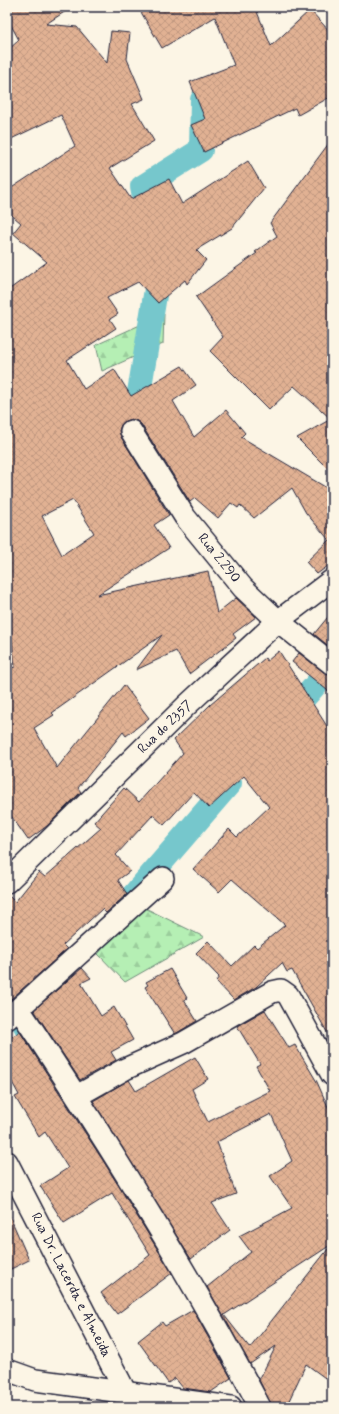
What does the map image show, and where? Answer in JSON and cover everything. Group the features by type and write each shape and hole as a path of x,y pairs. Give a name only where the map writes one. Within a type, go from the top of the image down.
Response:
{"street":[{"name":"Rua 2.290","path":"131,431 185,517 243,588 278,622 332,664"},
{"name":"Rua do 2357","path":"7,882 186,706 278,622 332,580"},
{"path":"163,878 13,1014 77,1096 222,1335 260,1407"},
{"path":"77,1096 125,1069 183,1043 272,992 281,990 288,995 332,1076"},
{"name":"Rua Dr. Lacerda e Almeida","path":"7,1162 132,1400"},
{"path":"7,1370 35,1380 132,1400 231,1407"}],"green space":[{"path":"164,314 163,344 102,371 96,345"},
{"path":"139,905 204,937 125,982 98,954"}],"building":[{"path":"7,7 72,7 46,24 77,27 107,63 111,31 130,33 127,59 144,99 132,104 154,141 110,168 131,199 169,179 182,204 248,161 264,188 232,228 196,250 206,260 187,284 185,280 158,303 138,282 107,298 118,314 110,319 116,328 67,360 84,389 114,369 131,396 182,366 196,385 173,401 194,437 226,410 245,433 241,437 332,491 332,563 317,574 306,562 329,540 306,513 292,488 254,518 240,505 238,508 231,503 218,518 195,498 190,502 141,424 131,419 125,421 121,425 119,431 121,437 169,515 154,525 169,548 97,595 208,571 217,613 236,598 256,617 233,634 236,638 189,674 176,651 136,670 162,635 52,713 54,715 34,728 57,768 124,685 149,718 126,736 123,732 78,788 81,792 47,826 28,840 7,810 7,669 15,667 7,598 7,291 47,262 13,233 21,223 7,211 7,191 75,146 61,115 7,141 7,51 19,40 7,18","holes":["73,500 94,533 62,555 42,516"]},
{"path":"138,7 255,7 271,46 310,10 332,34 332,96 298,115 295,108 204,152 191,125 205,119 190,82 234,65 215,17 162,48"},
{"path":"332,139 332,473 297,438 331,419 294,386 269,410 210,351 223,337 196,297 257,253 255,252 277,236 270,223"},
{"path":"332,612 332,649 314,634"},
{"path":"279,651 332,734 332,1041 292,970 287,972 282,963 256,987 234,1000 216,981 219,977 196,953 208,941 232,966 254,945 257,948 285,925 232,879 219,892 193,869 229,829 237,837 269,807 244,776 209,808 194,792 164,825 153,815 116,855 130,871 118,880 127,894 106,913 102,909 63,945 67,949 11,999 7,993 7,894 15,902 39,872 45,877 101,828 94,822 124,788 139,802 183,753 174,740 210,705 265,658 267,661"},
{"path":"299,653 325,673 332,676 332,694 292,662"},
{"path":"82,968 91,978 81,983 101,1016 114,1007 133,1040 111,1052 116,1060 80,1080 34,1010"},
{"path":"170,969 187,998 184,1000 197,1021 175,1034 145,987 148,985 146,982"},
{"path":"265,1010 289,1048 295,1045 317,1082 332,1116 332,1244 332,1383 306,1364 286,1407 272,1407 259,1380 276,1346 250,1364 207,1287 251,1252 239,1236 292,1208 270,1176 292,1161 271,1114 217,1142 236,1194 212,1203 230,1230 191,1259 93,1101 129,1080 136,1091 195,1057 208,1079 192,1089 208,1122 270,1091 256,1066 260,1064 237,1026","holes":["332,1244 250,1348 224,1315"]},
{"path":"20,1032 104,1162 172,1273 117,1314 101,1293 150,1255 112,1193 64,1223 40,1186 68,1168 45,1132 39,1137 15,1097 19,1095 7,1073 7,1039"},
{"path":"7,1210 29,1260 7,1271"},
{"path":"193,1310 231,1378 211,1392 183,1388 175,1378 168,1383 138,1341 162,1322 165,1326"}],"waterway":[{"path":"149,224 142,187 201,150 202,100"},
{"path":"134,423 158,277 157,268"},
{"path":"286,719 332,666"},
{"path":"130,899 230,783"},
{"path":"32,1037 23,1022 58,981"}]}
